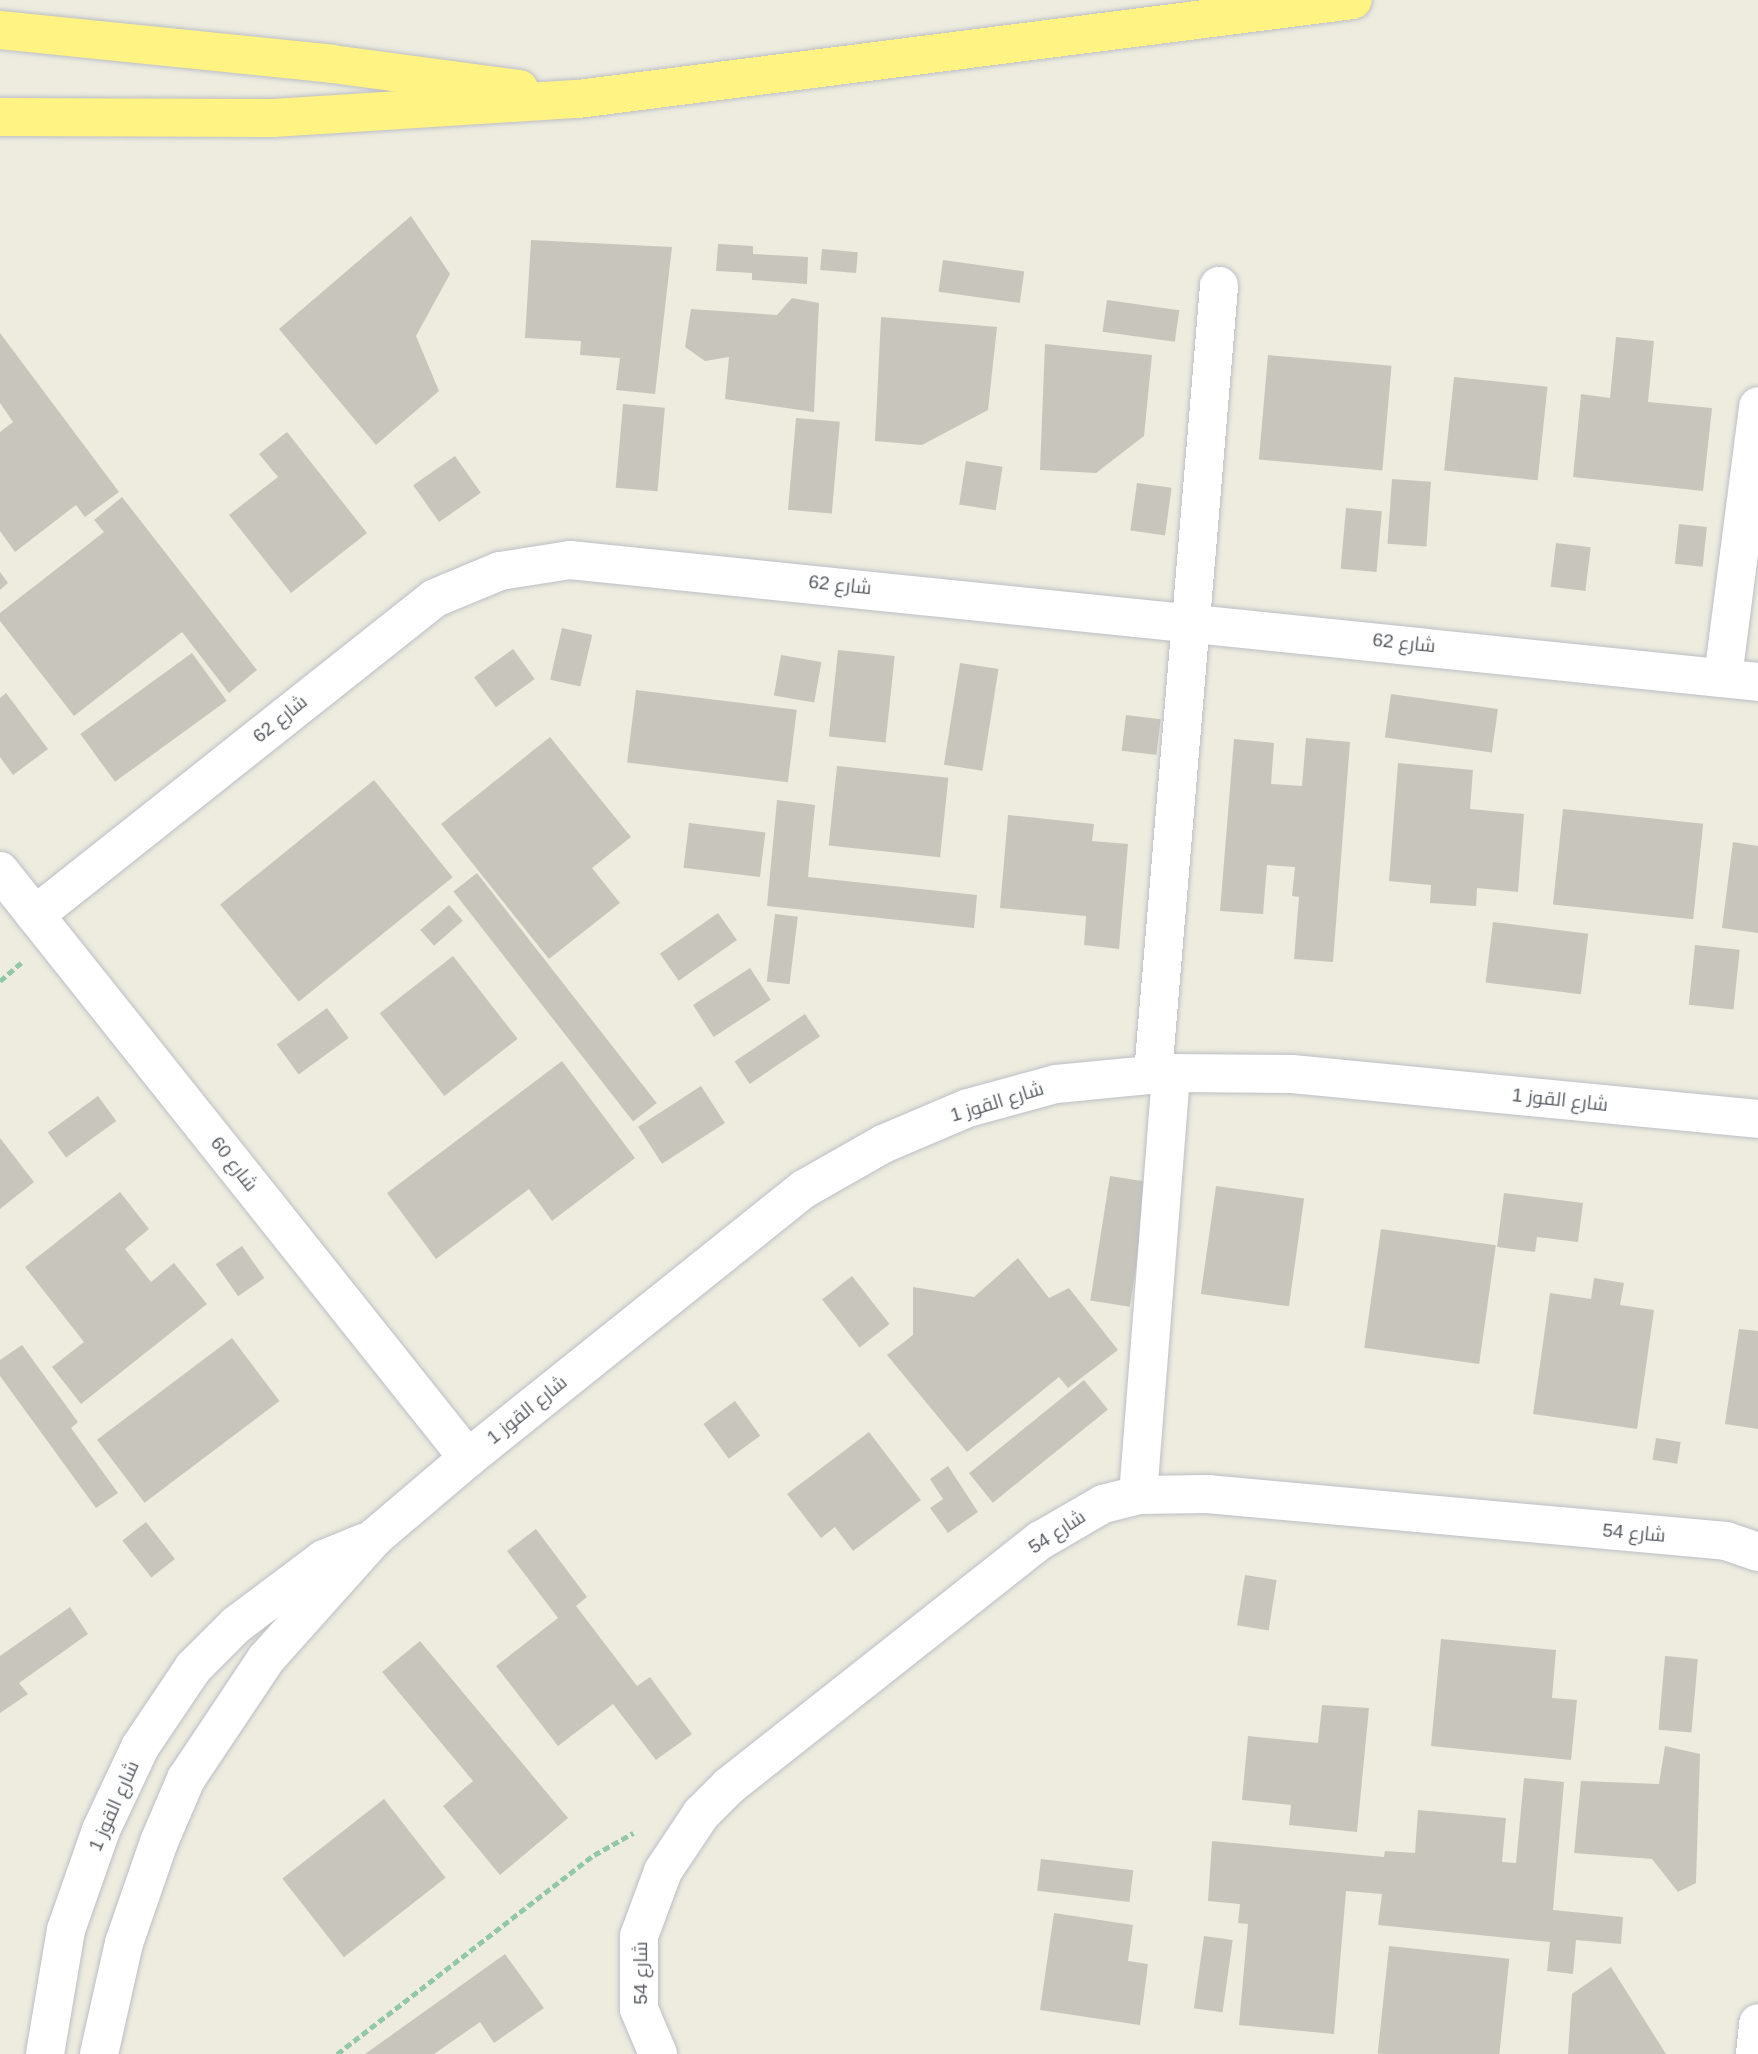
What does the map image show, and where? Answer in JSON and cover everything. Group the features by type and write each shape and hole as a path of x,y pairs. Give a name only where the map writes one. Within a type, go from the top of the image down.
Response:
{"highway":[{"path":"0,117 274,118 578,99 1353,0"},
{"path":"0,30 344,65 578,99"}],"street":[{"path":"1138,1495 1189,620 1219,286"},
{"path":"1741,680 1758,406"},
{"name":"شارع 62","path":"35,915 435,598 500,571 570,560 1189,620 1741,680"},
{"name":"شارع 60","path":"0,871 468,1458"},
{"name":"شارع القوز 1","path":"99,2054 124,1943 186,1779 266,1659 374,1538 468,1458 804,1189 883,1144 968,1108 1056,1084 1162,1074 1292,1074 1758,1119"},
{"name":"شارع 54","path":"658,2054 639,2009 639,1936 663,1871 701,1814 729,1786 1041,1540 1103,1504 1138,1495 1207,1494 1698,1538 1758,1552"},
{"name":"شارع القوز 1","path":"45,2054 66,1930 101,1830 140,1747 193,1668 236,1625 324,1559 374,1538"},
{"path":"1755,2054 1758,2024"}],"path":[{"path":"337,2054 594,1855 645,1828 701,1814"}],"building":[{"path":"411,216 450,274 416,336 439,391 376,445 279,329"},
{"path":"531,240 672,247 655,394 616,390 620,358 580,355 581,341 525,338"},
{"path":"718,244 753,246 753,254 808,257 807,284 752,280 752,273 716,271"},
{"path":"822,249 858,252 856,273 820,270"},
{"path":"943,260 1024,271 1020,303 939,292"},
{"path":"792,298 819,303 814,412 725,399 729,357 705,361 685,347 691,309 777,315"},
{"path":"1107,300 1179,310 1175,342 1103,332"},
{"path":"881,317 997,327 988,410 922,445 875,441"},
{"path":"0,333 119,492 85,517 76,505 15,552 0,531 0,432 13,422 0,403"},
{"path":"1616,337 1654,341 1648,402 1712,408 1703,491 1573,477 1581,394 1610,398"},
{"path":"1045,344 1152,355 1144,436 1096,473 1040,470"},
{"path":"1268,355 1392,366 1382,470 1259,460"},
{"path":"1454,377 1547,387 1538,480 1444,470"},
{"path":"623,404 665,408 658,491 616,488"},
{"path":"796,418 840,422 832,513 788,510"},
{"path":"287,432 367,533 291,593 229,515 278,477 259,454"},
{"path":"455,456 481,493 439,522 413,485"},
{"path":"966,461 1003,467 996,510 959,504"},
{"path":"1392,479 1431,482 1426,547 1387,544"},
{"path":"1137,483 1172,488 1165,535 1130,531"},
{"path":"122,497 257,670 229,693 182,632 74,716 0,621 0,613 104,532 94,520"},
{"path":"1346,508 1382,511 1377,572 1341,569"},
{"path":"1679,524 1707,527 1703,567 1675,564"},
{"path":"1556,543 1591,547 1585,591 1551,587"},
{"path":"0,572 8,583 0,590"},
{"path":"562,628 592,635 580,687 550,680"},
{"path":"513,649 535,679 496,707 474,677"},
{"path":"838,650 895,656 886,742 829,737"},
{"path":"192,653 227,701 115,782 80,734"},
{"path":"781,655 821,662 814,702 774,695"},
{"path":"960,663 999,669 982,771 944,765"},
{"path":"636,690 797,710 788,782 627,762"},
{"path":"6,693 48,749 13,775 0,757 0,698"},
{"path":"1391,694 1498,709 1492,753 1385,738"},
{"path":"1126,715 1161,719 1156,755 1122,751"},
{"path":"550,737 631,837 592,868 620,903 549,959 441,824"},
{"path":"1306,738 1350,742 1333,962 1294,959 1299,897 1292,896 1295,867 1267,865 1263,914 1220,911 1234,739 1274,743 1271,784 1302,786"},
{"path":"1398,763 1473,770 1470,809 1524,814 1518,892 1477,888 1476,906 1430,903 1431,885 1389,881"},
{"path":"837,766 948,778 940,857 829,846"},
{"path":"374,780 453,877 299,1002 220,905"},
{"path":"777,800 815,805 808,877 977,895 974,928 767,906"},
{"path":"1563,809 1703,824 1693,919 1553,904"},
{"path":"1008,815 1094,824 1092,841 1128,844 1119,949 1084,945 1086,916 1000,908"},
{"path":"689,823 765,832 760,877 684,868"},
{"path":"1733,842 1758,846 1758,933 1722,928"},
{"path":"477,873 657,1103 633,1122 453,891"},
{"path":"449,905 463,921 434,946 420,930"},
{"path":"718,913 737,940 679,981 660,954"},
{"path":"775,914 798,917 790,984 767,981"},
{"path":"1493,922 1588,934 1581,994 1486,983"},
{"path":"1695,945 1740,950 1733,1009 1689,1005"},
{"path":"453,956 518,1039 444,1096 380,1013"},
{"path":"750,968 771,1000 714,1037 693,1005"},
{"path":"327,1008 349,1038 299,1074 277,1044"},
{"path":"805,1014 820,1036 750,1084 735,1062"},
{"path":"562,1061 635,1158 552,1221 529,1189 436,1259 387,1193"},
{"path":"701,1086 725,1123 662,1164 638,1127"},
{"path":"98,1096 116,1121 66,1158 48,1132"},
{"path":"0,1138 34,1182 0,1209"},
{"path":"1110,1176 1150,1182 1130,1307 1090,1300"},
{"path":"1216,1186 1304,1198 1289,1306 1201,1294"},
{"path":"120,1192 149,1229 125,1249 151,1282 174,1263 207,1304 81,1404 52,1367 84,1342 25,1267"},
{"path":"1504,1193 1583,1203 1578,1242 1537,1237 1535,1252 1497,1247"},
{"path":"1381,1229 1496,1245 1479,1364 1364,1348"},
{"path":"242,1246 264,1278 238,1296 216,1264"},
{"path":"1018,1258 1049,1298 1069,1288 1118,1350 1068,1388 1059,1377 967,1452 887,1355 913,1335 913,1287 974,1297"},
{"path":"852,1276 890,1324 860,1347 822,1299"},
{"path":"1594,1278 1624,1283 1620,1305 1654,1310 1637,1429 1533,1414 1550,1293 1591,1299"},
{"path":"1739,1329 1758,1331 1758,1429 1725,1424"},
{"path":"232,1338 280,1401 145,1503 97,1440"},
{"path":"22,1345 78,1422 71,1428 118,1493 96,1508 0,1376 0,1360"},
{"path":"1084,1380 1108,1410 993,1503 969,1473"},
{"path":"735,1401 760,1436 729,1459 703,1424"},
{"path":"869,1432 921,1500 853,1551 835,1527 821,1538 787,1494"},
{"path":"1656,1438 1681,1442 1677,1464 1653,1460"},
{"path":"948,1466 978,1512 948,1533 930,1508 943,1499 930,1479"},
{"path":"146,1522 175,1559 151,1578 122,1540"},
{"path":"536,1529 587,1597 576,1606 637,1686 650,1677 692,1734 656,1760 613,1704 558,1746 496,1666 558,1618 507,1551"},
{"path":"1245,1575 1277,1580 1269,1630 1237,1625"},
{"path":"70,1607 88,1634 19,1683 28,1694 0,1713 0,1656"},
{"path":"1441,1639 1556,1650 1552,1698 1577,1700 1571,1760 1431,1746"},
{"path":"420,1641 568,1818 500,1875 443,1806 473,1781 382,1672"},
{"path":"1665,1656 1698,1659 1691,1733 1659,1730"},
{"path":"1322,1705 1369,1708 1357,1832 1289,1825 1291,1805 1242,1800 1248,1736 1318,1743"},
{"path":"1665,1746 1700,1754 1696,1883 1678,1892 1652,1859 1574,1853 1581,1781 1659,1784"},
{"path":"1524,1778 1564,1782 1553,1910 1623,1917 1621,1944 1576,1940 1573,1974 1547,1971 1550,1942 1378,1925 1382,1894 1346,1891 1334,2034 1239,2025 1248,1924 1238,1923 1240,1904 1208,1901 1212,1841 1384,1857 1385,1851 1415,1853 1418,1810 1506,1818 1502,1862 1516,1863"},
{"path":"384,1799 446,1878 344,1957 282,1878"},
{"path":"1041,1859 1133,1870 1129,1902 1037,1891"},
{"path":"1054,1913 1133,1925 1128,1961 1148,1964 1140,2025 1040,2010"},
{"path":"1204,1936 1233,1940 1223,2012 1194,2008"},
{"path":"1389,1946 1509,1959 1499,2054 1378,2053"},
{"path":"505,1954 544,2008 494,2043 480,2022 434,2054 365,2054"},
{"path":"1611,1967 1666,2054 1568,2054 1572,1994"}]}
